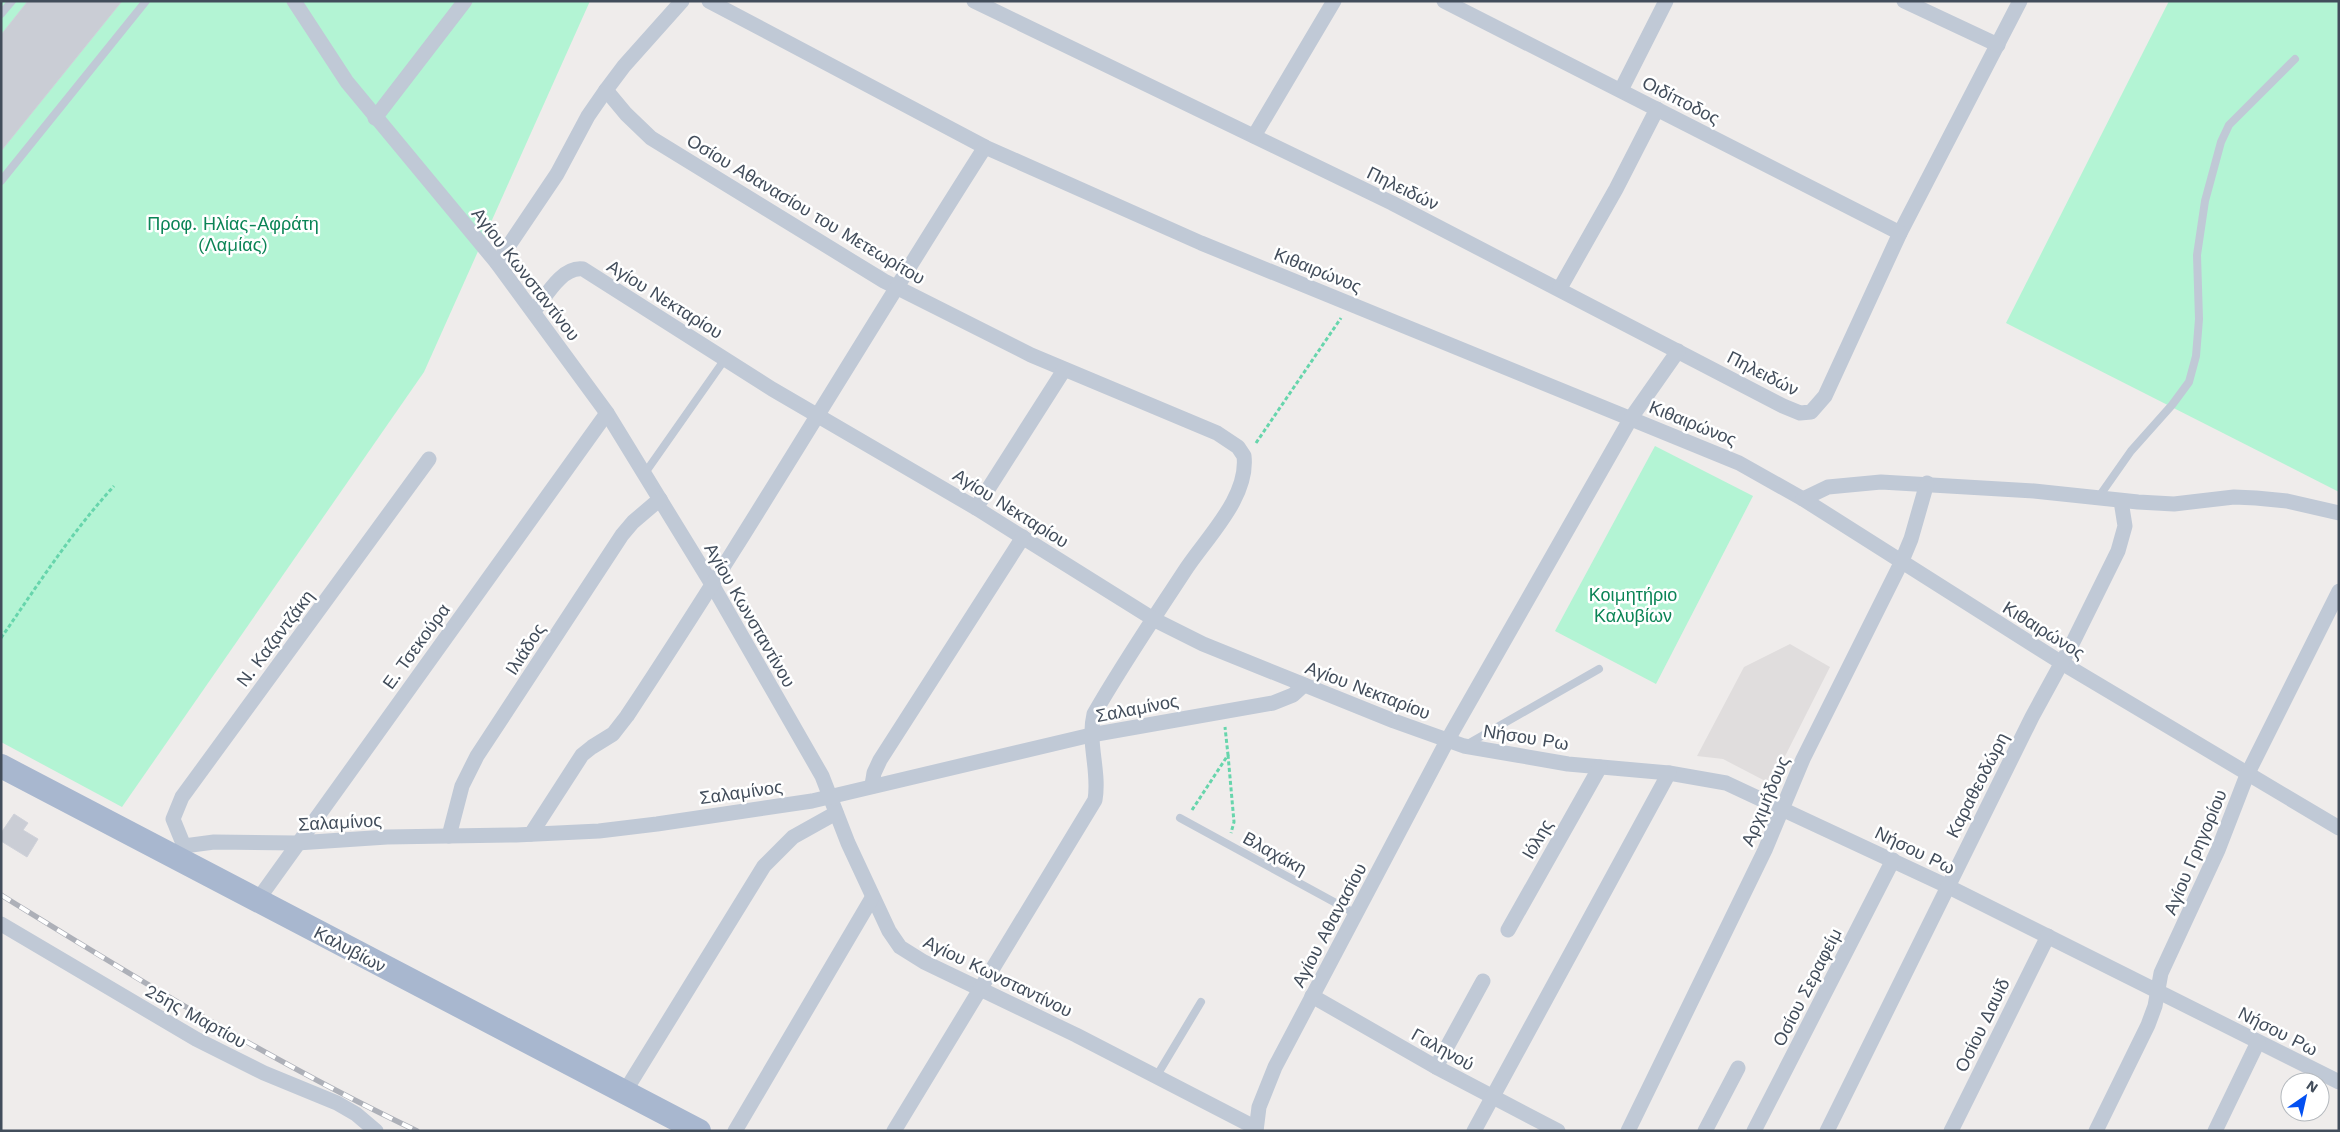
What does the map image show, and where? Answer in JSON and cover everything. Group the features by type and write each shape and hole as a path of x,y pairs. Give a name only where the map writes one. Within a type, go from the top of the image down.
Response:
{"main road":[{"name":"Καλυβίων","path":"1,766 181,852 257,901 699,1131"}],"street":[{"name":"Αγίου Κωνσταντίνου","path":"294,1 329,58 375,118 497,263 607,413 713,586 822,776 872,898 889,931 900,947 924,962 1156,1077 1256,1129"},
{"path":"375,118 465,1"},
{"path":"497,263 556,174 588,116 606,90 624,66 682,1"},
{"name":"Κιθαιρώνος","path":"709,1 985,147 1201,243 1715,452 1803,499 2062,664 2247,776 2339,828"},
{"name":"Πηλειδών","path":"974,1 1392,203 1560,288 1783,406 1800,413 1811,412 1825,396 1900,233"},
{"path":"1254,136 1334,1"},
{"name":"Οιδίποδος","path":"1444,1 1900,233"},
{"path":"1621,90 1666,1"},
{"path":"1904,1 1998,45"},
{"path":"1900,233 2020,1"},
{"name":"Οσίου Αθανασίου του Μετεωρίτου","path":"606,90 626,114 651,138 856,265 895,287 1064,370 1217,433 1238,447 1244,456"},
{"path":"1560,288 1616,189 1656,109"},
{"path":"531,834 582,755 592,746 613,734 627,716 713,586 895,287 985,147"},
{"name":"Αγίου Νεκταρίου","path":"534,311 561,277 576,268 583,269 725,359 818,416 976,508 1155,620 1203,644 1447,741"},
{"name":"Αγίου Αθανασίου","path":"1256,1129 1259,1107 1275,1067 1447,741 1631,418 1678,351"},
{"path":"976,508 1064,370"},
{"name":"Ε. Τσεκούρα","path":"257,901 607,413"},
{"path":"894,1131 1095,800 1096,785 1091,735 1094,714 1185,570 1225,515 1242,477 1244,456"},
{"name":"Ν. Καζαντζάκη","path":"181,852 174,822 174,814 178,804 429,459"},
{"path":"1803,499 1828,488 1854,484 1881,482 1927,483 2034,491 2121,501 2174,504 2234,497 2256,498 2287,501 2339,513"},
{"name":"Αρχιμήδους","path":"1628,1131 1762,856 1803,759 1901,563 1911,539 1927,483"},
{"name":"Ιλιάδος","path":"449,836 462,786 477,756 622,535 633,522 660,500"},
{"name":"Καραθεοδώρη","path":"1827,1131 1947,886 2032,716 2062,664 2123,538 2125,526 2121,501"},
{"path":"872,785 874,773 880,760 1023,537"},
{"name":"Αγίου Γρηγορίου","path":"2096,1131 2148,1025 2158,992 2161,973 2218,850 2247,776 2339,590"},
{"name":"Σαλαμίνος","path":"181,852 214,842 297,843 531,834 657,824 830,797 872,785 1091,735 1284,700 1304,685"},
{"name":"Νήσου Ρω","path":"1447,741 1528,758 1669,773 1726,783 1947,886 2339,1082"},
{"name":"Ιόλης","path":"1508,930 1600,767"},
{"path":"1474,1131 1669,773"},
{"path":"624,1093 764,866 793,837 836,813"},
{"name":"Οσίου Σεραφείμ","path":"1754,1131 1893,860"},
{"path":"735,1131 872,898"},
{"name":"25ης Μαρτίου","path":"1,924 203,1043 300,1090 337,1103 356,1114 376,1131"},
{"name":"Οσίου Δαυίδ","path":"1951,1131 2048,936"},
{"path":"1436,1067 1483,982"},
{"name":"Γαληνού","path":"1312,996 1436,1067 1558,1131"},
{"path":"2215,1131 2258,1042"},
{"path":"1705,1131 1738,1068"}],"lane":[{"path":"1,14 12,1"},
{"path":"1,181 146,1"},
{"path":"2098,498 2132,451 2172,405 2189,382 2196,356 2199,319 2197,255 2205,201 2221,142 2229,125 2295,59"},
{"path":"645,473 725,359"},
{"path":"1464,746 1599,669"},
{"name":"Βλαχάκη","path":"1184,820 1356,914"},
{"path":"1156,1077 1201,1002"}],"path":[{"path":"1244,456 1259,440 1351,303"},
{"path":"1,638 65,545 89,513 114,486"},
{"path":"1223,712 1234,822 1228,844"},
{"path":"1184,820 1228,754"}],"shaded area":[{"path":"1790,644 1830,667 1771,784 1723,759 1697,756 1744,667"}],"green space":[{"name":"Προφ. Ηλίας-Αφράτη (Λαμίας)","path":"1,1 590,1 424,372 122,807 1,742"},
{"path":"2169,1 2339,1 2339,492 2006,323"},
{"name":"Κοιμητήριο Καλυβίων","path":"1655,446 1753,496 1656,684 1555,631"}],"building":[{"path":"28,1 122,1 1,151 1,35"},
{"path":"14,814 28,823 23,830 38,839 27,857 1,841 1,833"}],"railway":[{"path":"1,895 206,1019 310,1077 417,1131"}]}
